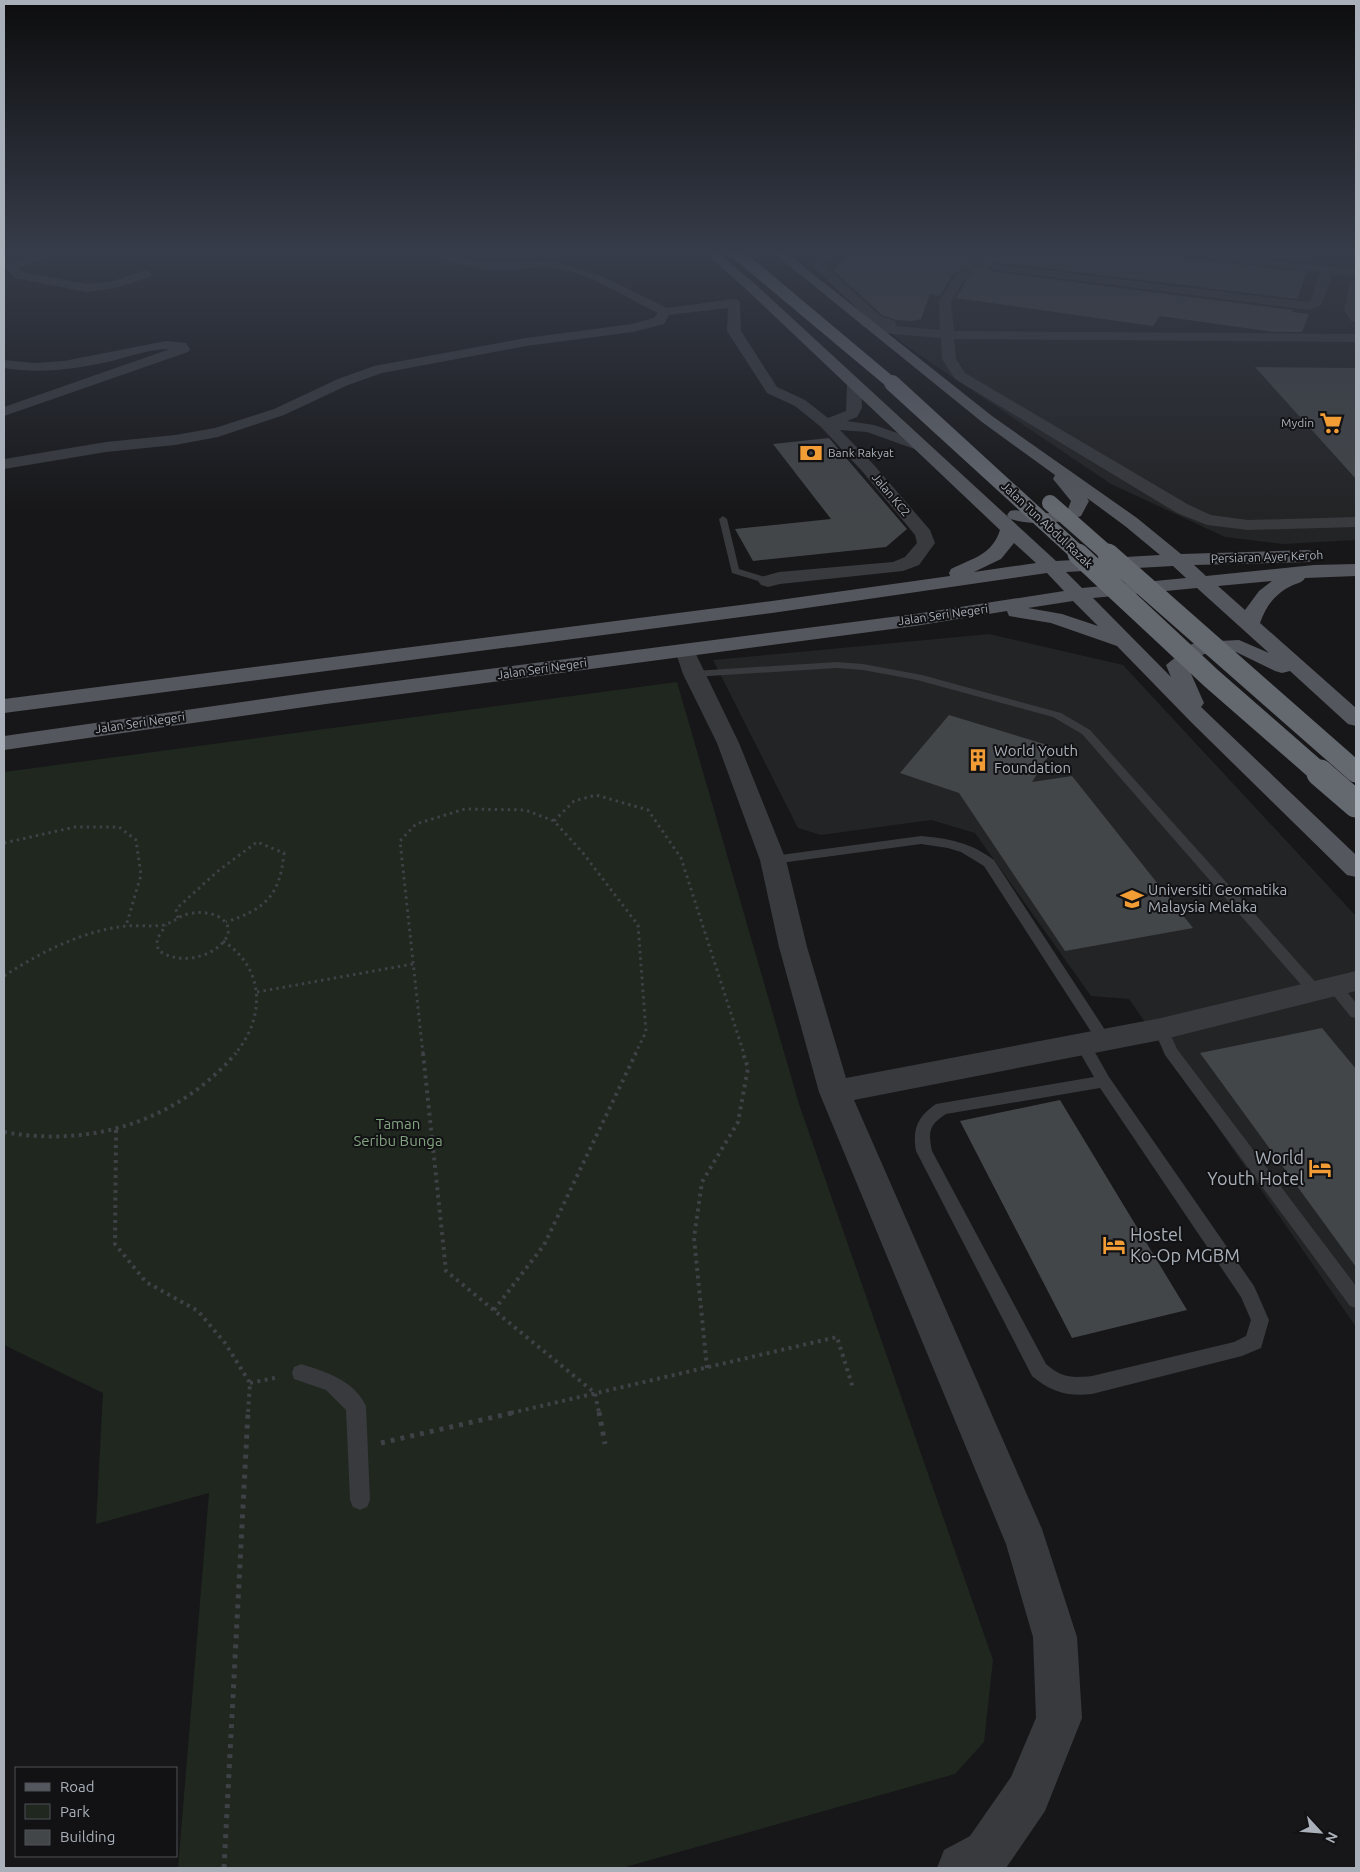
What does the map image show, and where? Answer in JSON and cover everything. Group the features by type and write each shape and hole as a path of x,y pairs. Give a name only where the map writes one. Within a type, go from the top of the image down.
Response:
{"highway":[{"name":"Jalan Tun Abdul Razak","path":"839,338 957,441 1211,678 1356,804"},
{"name":"Jalan Tun Abdul Razak","path":"857,338 1003,462"},
{"name":"Jalan Tun Abdul Razak","path":"1040,494 1356,772"}],"main road":[{"path":"804,338 1051,567 1200,718 1356,869"},
{"path":"885,338 987,419 1131,522 1177,560 1356,719"},
{"path":"952,475 1005,512 1027,518 1056,519 1075,512 1080,501 1041,458"},
{"path":"1131,522 1183,540 1275,556"},
{"path":"939,583 994,555 1005,544 1010,528"},
{"name":"Persiaran Ayer Keroh","path":"1051,567 1275,556 1356,555"},
{"path":"4,706 772,607 1051,567"},
{"name":"Persiaran Ayer Keroh","path":"1079,594 1314,571 1356,570"},
{"path":"1249,625 1254,607 1268,592 1288,580 1314,571"},
{"name":"Jalan Seri Negeri","path":"4,743 326,697 689,662 1079,594"},
{"path":"971,612 1025,612 1055,618 1124,642"},
{"path":"1200,718 1176,665 1199,648 1239,646 1272,661 1321,688"}],"street":[{"path":"4,464 106,447 175,440 218,432 262,418 343,382 379,369 554,338"},
{"name":"Jalan KC2","path":"739,338 772,390 800,403 826,424 868,468 924,534 926,543 912,561 896,567 779,578 768,581"},
{"path":"947,338 949,359 960,376 1183,509 1207,520 1248,525 1356,522"},
{"path":"4,364 57,366 88,362 168,345 181,346 182,349 4,412"},
{"path":"826,424 852,414 855,408 853,398 854,386"},
{"path":"826,424 869,428 920,446"},
{"path":"689,662 728,743 773,860 793,947 835,1092 1027,1544 1054,1637 1059,1718 1028,1794 987,1853 962,1868"},
{"path":"835,1092 1161,1029 1335,986"}],"lane":[{"path":"723,519 735,570 768,581"},
{"path":"689,662 863,667 918,677 1057,715 1086,732 1335,986 1356,1013"},
{"path":"773,860 921,840 943,842 965,848 979,854 989,863 1093,1042 1104,1081 1248,1292 1260,1320 1254,1342 1235,1350 1092,1385 1070,1387 1052,1382 1039,1370 924,1150 921,1134 926,1119 942,1108 1104,1081"},
{"path":"1161,1029 1170,1050 1356,1300"},
{"path":"301,1373 332,1383 356,1406 360,1500"}],"path":[{"path":"554,820 574,801 596,795 648,810 681,858 748,1068 738,1122 702,1182 694,1238 707,1368"},
{"path":"494,1310 544,1246 646,1032 638,925 584,853 554,820 525,810 465,809 416,824 400,841 446,1271 595,1393 605,1444"},
{"path":"4,843 75,827 119,827 136,840 141,875 126,926"},
{"path":"178,918 176,909 218,872 257,842 284,853 280,880 264,905 226,922"},
{"path":"199,912 211,913 226,922 228,930 223,941 209,953 197,958 172,959 163,955 157,949 156,942 158,933 166,924 178,918 199,912"},
{"path":"4,976 32,958 73,938 126,926 166,924"},
{"path":"4,1132 27,1138 85,1137 116,1130 146,1119 175,1105 200,1089 238,1051 249,1031 256,1011 257,992 254,975 246,960 233,947 223,941"},
{"path":"257,992 413,964"},
{"path":"116,1130 115,1244 146,1282 198,1311 226,1343 250,1382 224,1868"},
{"path":"358,1448 837,1337 853,1388"},
{"path":"250,1382 301,1373"}],"shaded area":[{"path":"897,338 1356,338 1356,540 1283,544 1225,537 1111,484"},
{"path":"989,634 1123,665 1356,916 1356,1327 1129,999 1091,996 975,833 931,820 821,835 798,828 713,660"}],"green space":[{"name":"Taman Seribu Bunga","path":"677,682 799,1104 993,1660 984,1742 955,1774 622,1868 178,1868 209,1493 96,1524 103,1393 4,1345 4,772"}],"building":[{"name":"Mydin","path":"1255,367 1356,368 1356,479"},
{"path":"829,438 907,529 886,547 753,561 735,529 831,519 773,444"},
{"path":"949,715 1054,747 1032,782 1072,776 1193,928 1065,951 959,793 900,773"},
{"name":"World Youth Hotel","path":"1322,1028 1356,1069 1356,1267 1200,1053"},
{"path":"1060,1100 1187,1310 1072,1338 960,1121"}],"place":[{"name":"Mydin","path":"1331,423"},
{"name":"Bank Rakyat","path":"811,453"},
{"name":"World Youth Foundation","path":"978,760"},
{"name":"Universiti Geomatika Malaysia Melaka","path":"1132,899"},
{"name":"World Youth Hotel","path":"1320,1168"},
{"name":"Hostel Ko-Op MGBM","path":"1114,1245"}]}
